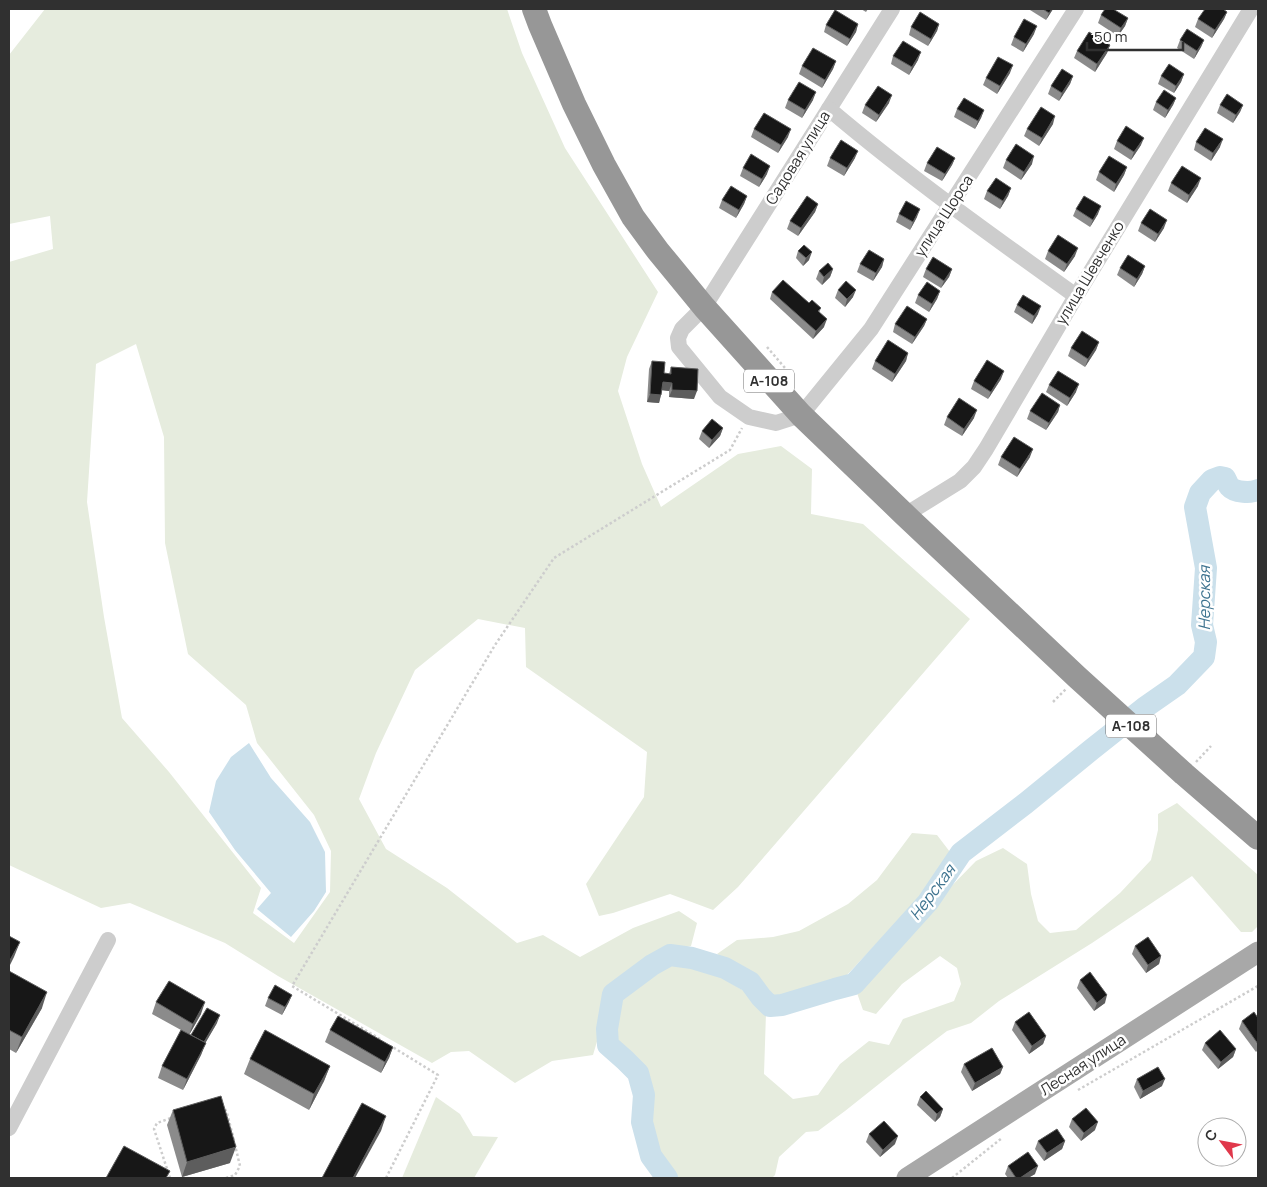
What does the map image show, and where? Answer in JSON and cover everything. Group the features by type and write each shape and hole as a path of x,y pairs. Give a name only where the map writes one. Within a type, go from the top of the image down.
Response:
{"highway":[{"name":"А-108","path":"537,14 578,113 633,217 704,308 801,415 905,515 1077,677 1258,838"}],"main road":[{"name":"Лесная улица","path":"907,1178 1258,952"}],"street":[{"name":"Садовая улица","path":"749,417 720,397 679,347 678,338 682,328 704,308 892,9"},
{"name":"улица Щорса","path":"801,415 871,329 1076,9"},
{"name":"улица Шевченко","path":"905,515 960,481 974,467 986,450 1076,296 1251,9"},
{"path":"829,109 874,147 951,206 1076,296"},
{"path":"749,417 776,423 801,415"},
{"path":"9,1128 108,940"}],"path":[{"path":"767,347 788,371"},
{"path":"381,1040 292,986 495,645 554,558 730,450 749,417"},
{"path":"1076,1090 1258,986"},
{"path":"386,1178 438,1074 389,1045"},
{"path":"224,1108 240,1166 235,1175 226,1178"},
{"path":"170,1178 154,1130 157,1123 176,1116"},
{"path":"952,1178 1003,1138"}],"shaded area":[{"path":"45,9 507,9 522,53 565,148 658,292 627,357 618,391 642,464 661,507 738,454 781,446 812,469 811,514 863,524 970,619 738,887 713,910 670,894 599,916 586,884 644,797 647,752 526,667 525,628 478,619 415,670 376,753 359,799 386,849 447,888 517,943 543,935 580,957 633,928 679,911 697,923 691,946 667,951 603,994 598,1038 593,1055 552,1061 515,1083 469,1051 451,1052 432,1063 278,976 225,943 130,903 101,908 9,865 9,262 53,249 50,216 9,224 9,55","holes":["136,344 164,437 165,543 188,654 246,705 257,743 314,815 331,851 330,892 294,943 253,913 261,888 169,772 122,718 104,617 87,502 96,364"]},
{"path":"1177,803 1258,875 1258,926 1252,932 1241,932 1192,876 1092,943 999,1001 971,1023 947,1031 818,1131 806,1132 779,1157 775,1175 772,1178 674,1178 656,1153 650,1123 653,1097 646,1078 631,1055 615,1039 620,998 671,962 716,974 744,991 766,1013 764,1074 793,1099 818,1095 840,1064 869,1041 889,1045 903,1019 954,1001 961,984 957,968 940,956 902,984 876,1014 863,1010 857,993 934,904 976,861 1003,848 1027,864 1031,894 1038,921 1050,933 1076,930 1120,893 1151,860 1158,830 1158,814"},
{"path":"912,833 937,835 950,852 926,891 846,976 785,997 770,997 759,977 717,954 737,940 773,937 799,931 848,904 877,880"},
{"path":"436,1097 460,1114 473,1136 498,1137 474,1178 402,1178"}],"water":[{"path":"249,743 271,778 310,822 325,852 326,892 314,911 291,937 257,909 271,893 235,850 209,812 216,781 231,757"}],"building":[{"path":"1043,9 1052,9 1049,13"},
{"path":"1105,9 1113,9 1128,18 1121,28 1101,15"},
{"path":"1205,9 1223,9 1227,12 1215,30 1198,19"},
{"path":"835,10 858,24 850,39 826,25"},
{"path":"920,12 939,24 931,39 911,27"},
{"path":"1024,19 1037,26 1026,44 1014,37"},
{"path":"1187,29 1204,40 1197,51 1180,40"},
{"path":"1089,32 1110,45 1097,64 1077,51"},
{"path":"903,41 921,52 912,67 893,56"},
{"path":"813,48 836,61 825,80 802,66"},
{"path":"998,57 1013,65 1000,86 986,78"},
{"path":"1169,64 1184,74 1176,86 1161,76"},
{"path":"1062,69 1073,76 1062,93 1051,86"},
{"path":"799,82 816,92 805,110 788,100"},
{"path":"878,86 892,95 879,115 865,105"},
{"path":"1164,90 1176,98 1168,110 1156,102"},
{"path":"1227,94 1243,105 1236,115 1220,105"},
{"path":"964,98 984,110 978,121 957,109"},
{"path":"1041,107 1055,116 1042,138 1027,129"},
{"path":"764,113 791,129 781,145 754,129"},
{"path":"1126,126 1144,138 1134,152 1117,141"},
{"path":"1205,128 1223,139 1213,153 1196,142"},
{"path":"841,140 858,151 847,168 830,158"},
{"path":"1016,144 1034,156 1024,172 1006,160"},
{"path":"937,147 955,158 945,174 927,163"},
{"path":"751,154 770,166 762,179 743,168"},
{"path":"1109,156 1127,167 1116,184 1099,172"},
{"path":"1182,166 1201,178 1189,195 1171,183"},
{"path":"996,178 1011,188 1003,201 987,191"},
{"path":"731,186 747,196 739,210 722,200"},
{"path":"807,196 818,204 801,228 790,221"},
{"path":"1084,196 1101,206 1093,220 1076,209"},
{"path":"906,201 920,209 913,222 899,214"},
{"path":"1150,209 1167,220 1158,234 1141,223"},
{"path":"1058,235 1078,248 1067,264 1048,251"},
{"path":"804,245 812,252 806,258 798,251"},
{"path":"869,250 884,259 876,273 860,264"},
{"path":"1128,255 1145,266 1137,279 1120,268"},
{"path":"933,257 952,269 944,281 926,269"},
{"path":"828,263 833,269 824,277 819,271"},
{"path":"783,280 809,303 812,300 821,308 818,311 827,319 816,331 772,292"},
{"path":"846,281 856,290 847,299 838,290"},
{"path":"927,282 940,291 932,304 918,295"},
{"path":"1023,295 1041,306 1034,316 1017,305"},
{"path":"907,306 927,319 915,337 895,324"},
{"path":"1082,331 1099,342 1088,359 1071,348"},
{"path":"888,340 908,353 895,374 875,361"},
{"path":"987,360 1004,371 991,392 974,381"},
{"path":"652,361 665,362 664,373 671,374 671,367 698,369 697,391 672,390 672,383 663,382 661,395 650,394"},
{"path":"1058,371 1079,384 1070,398 1049,385"},
{"path":"1042,393 1060,405 1049,423 1030,411"},
{"path":"959,398 977,410 964,429 947,417"},
{"path":"712,419 723,428 712,440 702,431"},
{"path":"1014,437 1033,449 1020,469 1001,457"},
{"path":"9,936 20,942 9,962"},
{"path":"1148,937 1161,956 1148,965 1135,946"},
{"path":"9,971 47,992 22,1037 9,1030"},
{"path":"1090,972 1107,995 1097,1003 1080,980"},
{"path":"169,981 205,1002 193,1024 156,1002"},
{"path":"275,985 292,995 285,1007 268,998"},
{"path":"207,1008 220,1015 204,1042 191,1035"},
{"path":"1029,1012 1046,1036 1032,1046 1015,1022"},
{"path":"1254,1012 1258,1018 1258,1044 1242,1021"},
{"path":"338,1016 393,1047 385,1062 330,1030"},
{"path":"181,1030 206,1043 187,1079 162,1066"},
{"path":"265,1030 330,1066 314,1094 250,1059"},
{"path":"1220,1030 1236,1049 1221,1062 1205,1043"},
{"path":"992,1048 1003,1067 975,1083 964,1064"},
{"path":"1158,1067 1165,1079 1143,1091 1137,1079"},
{"path":"926,1091 943,1109 937,1114 920,1097"},
{"path":"221,1096 236,1147 187,1162 173,1110"},
{"path":"362,1103 386,1116 353,1178 322,1178"},
{"path":"1086,1108 1098,1122 1084,1133 1072,1119"},
{"path":"884,1121 898,1136 883,1150 869,1134"},
{"path":"1057,1129 1065,1141 1047,1153 1038,1141"},
{"path":"124,1146 170,1171 166,1178 106,1178"},
{"path":"1028,1152 1038,1166 1020,1178 1016,1178 1008,1166"}],"waterway":[{"name":"Нерская","path":"667,1178 651,1156 642,1122 644,1095 638,1073 608,1045 607,1029 613,994 652,965 670,955 692,958 725,968 750,982 770,1006 782,1005 854,984 928,902 961,853 1144,708 1177,685 1204,657 1206,642 1202,625 1206,568 1195,507 1200,493 1212,480 1220,477 1225,478 1229,486 1235,490 1247,492 1258,490"}]}
